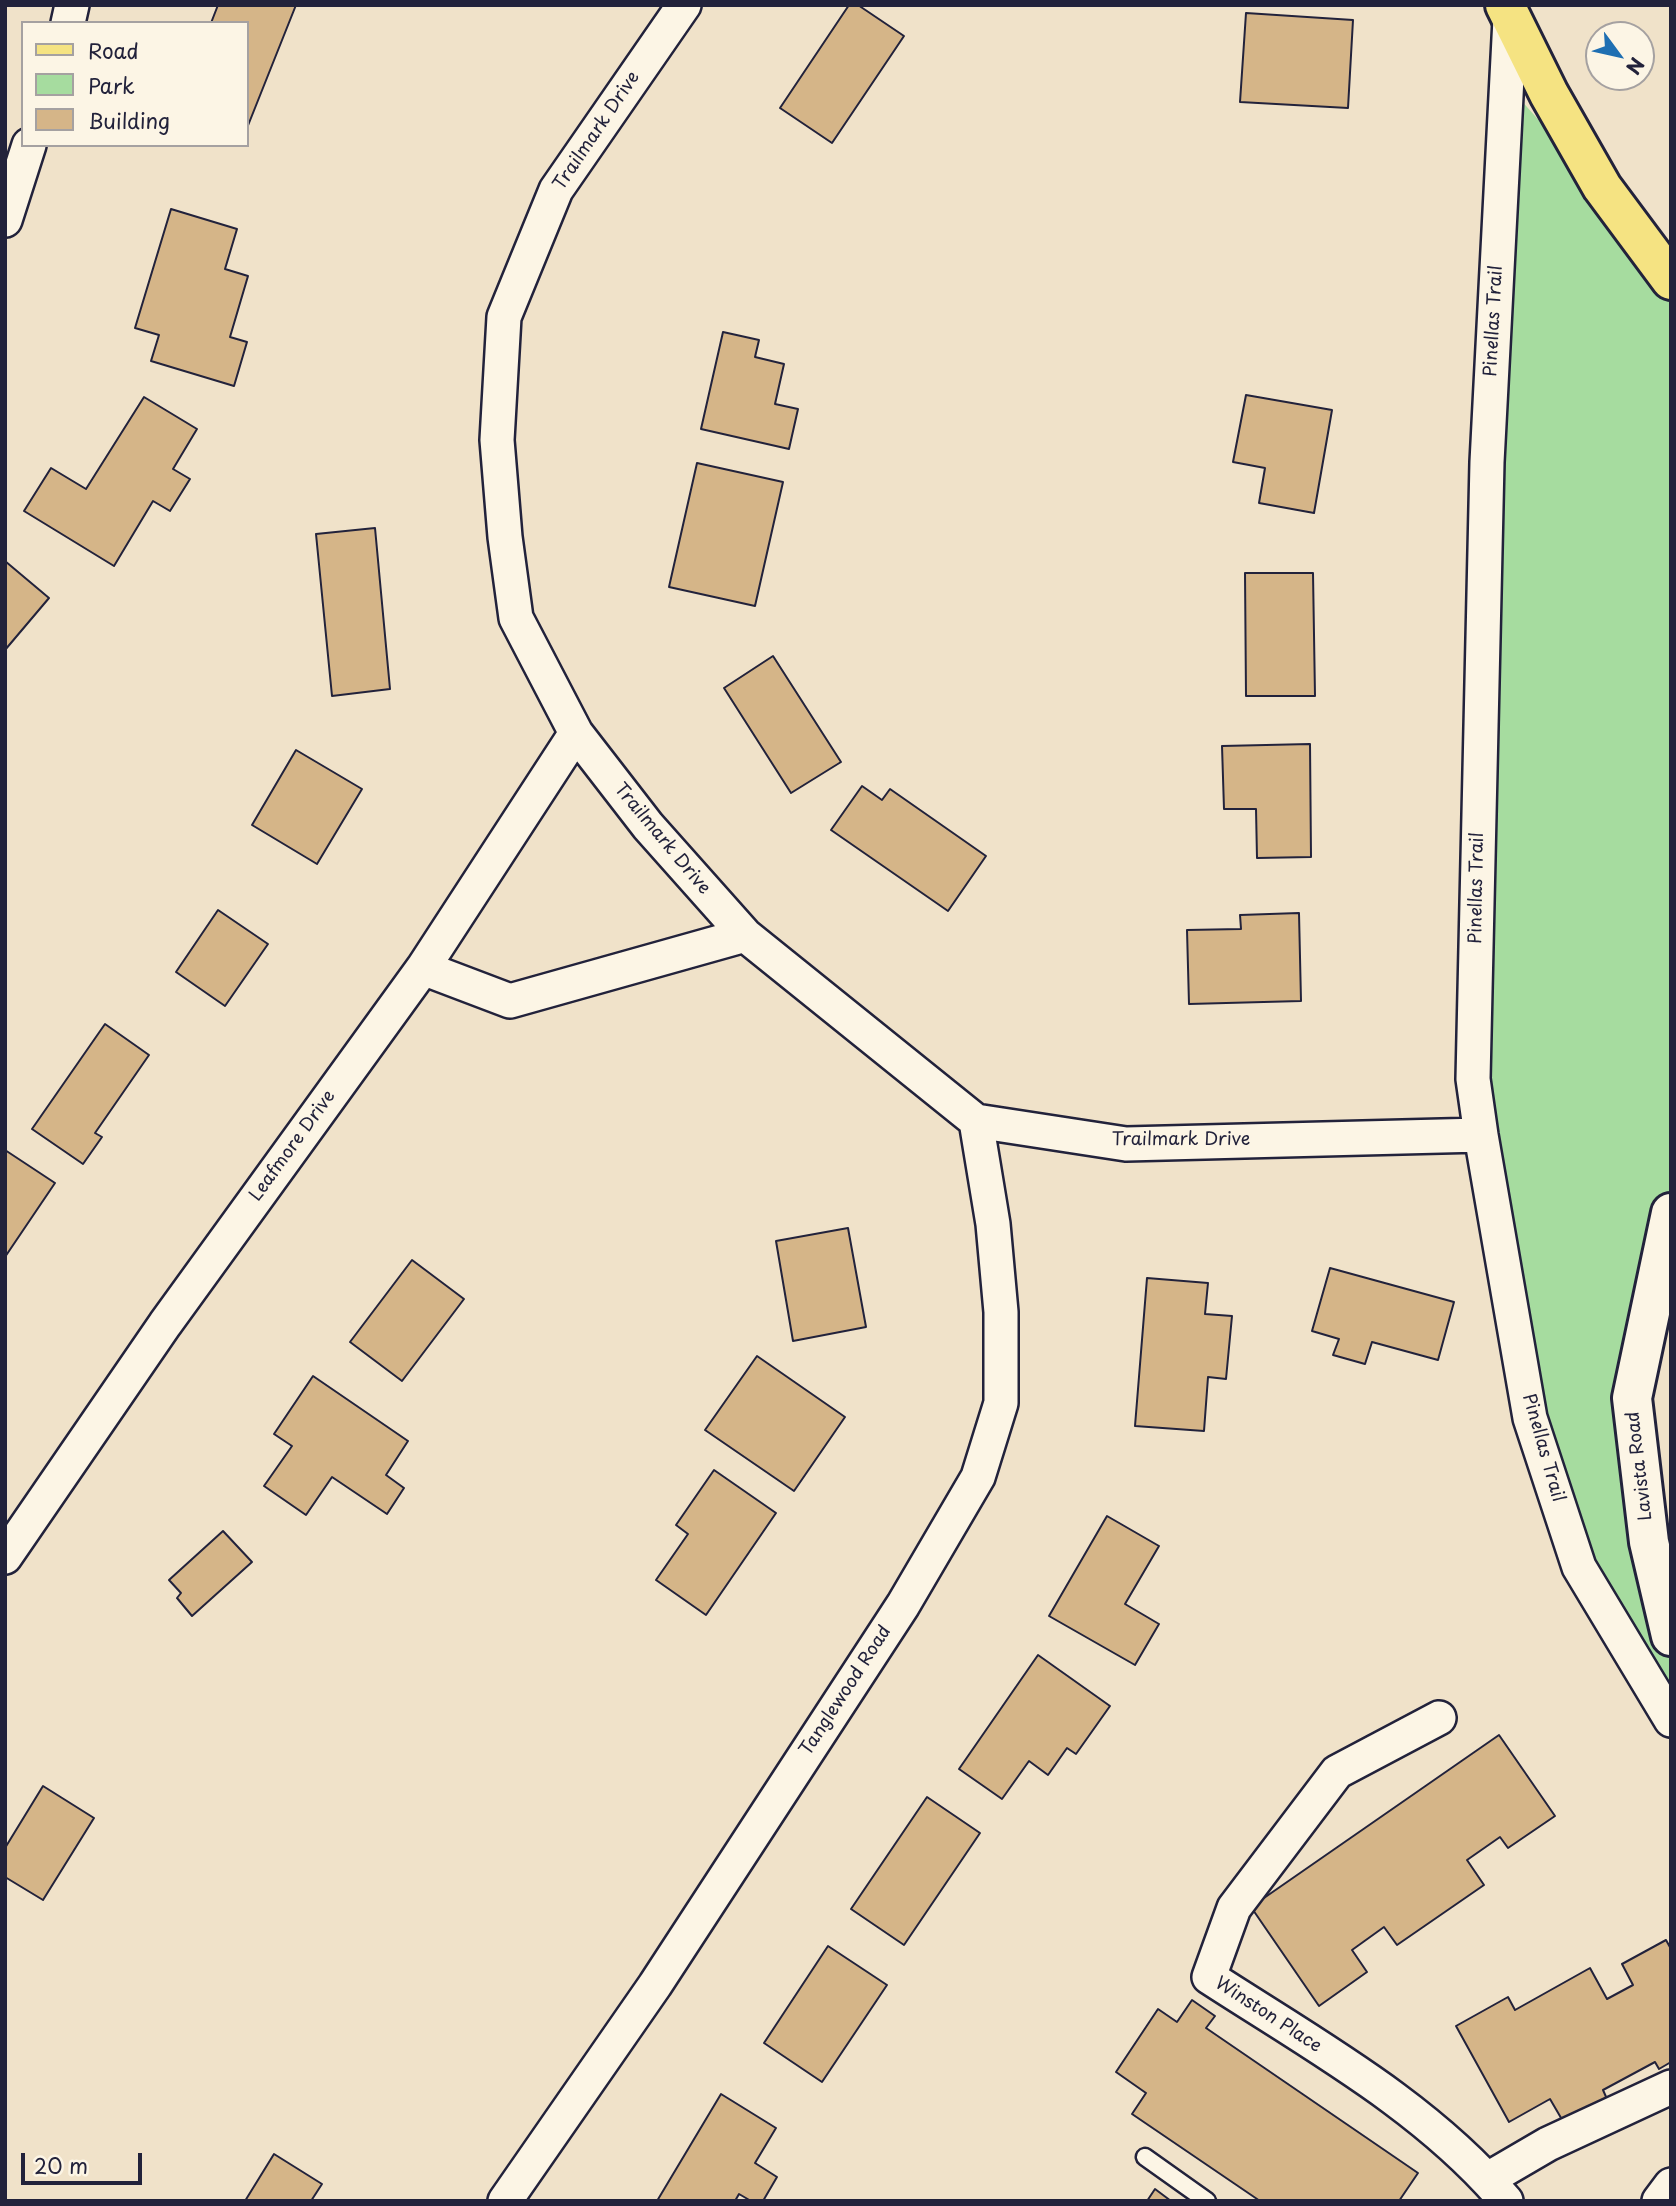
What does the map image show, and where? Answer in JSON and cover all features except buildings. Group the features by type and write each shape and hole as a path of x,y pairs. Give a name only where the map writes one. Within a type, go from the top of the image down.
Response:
{"main road":[{"path":"1507,12 1602,187 1671,280"},
{"name":"Lavista Road","path":"1671,1213 1632,1398 1649,1542 1671,1636"}],"street":[{"name":"Trailmark Drive","path":"684,5 555,190 504,317 498,440 505,537 516,618 576,733 648,826 745,935 976,1121 1126,1144 1481,1135"},
{"name":"Pinellas Trail","path":"1507,12 1487,462 1473,1079 1530,1418 1579,1567 1671,1720"},
{"path":"5,220 28,147"},
{"name":"Leafmore Drive","path":"5,1557 165,1324 423,968 576,733"},
{"path":"423,968 510,1001 745,935"},
{"name":"Tanglewood Road","path":"505,2201 677,1951 902,1605 978,1477 1001,1403 1001,1312 993,1224 976,1121"},
{"name":"Winston Place","path":"1439,1718 1337,1772 1234,1908 1209,1977 1407,2107 1497,2190"},
{"path":"1497,2190 1548,2144 1671,2087"},
{"path":"1659,2201 1671,2185"}],"lane":[{"path":"1145,2157 1207,2201"}],"green space":[{"path":"1519,98 1671,269 1671,1213 1632,1398 1671,1636 1671,1720 1579,1567 1473,1079"}]}
